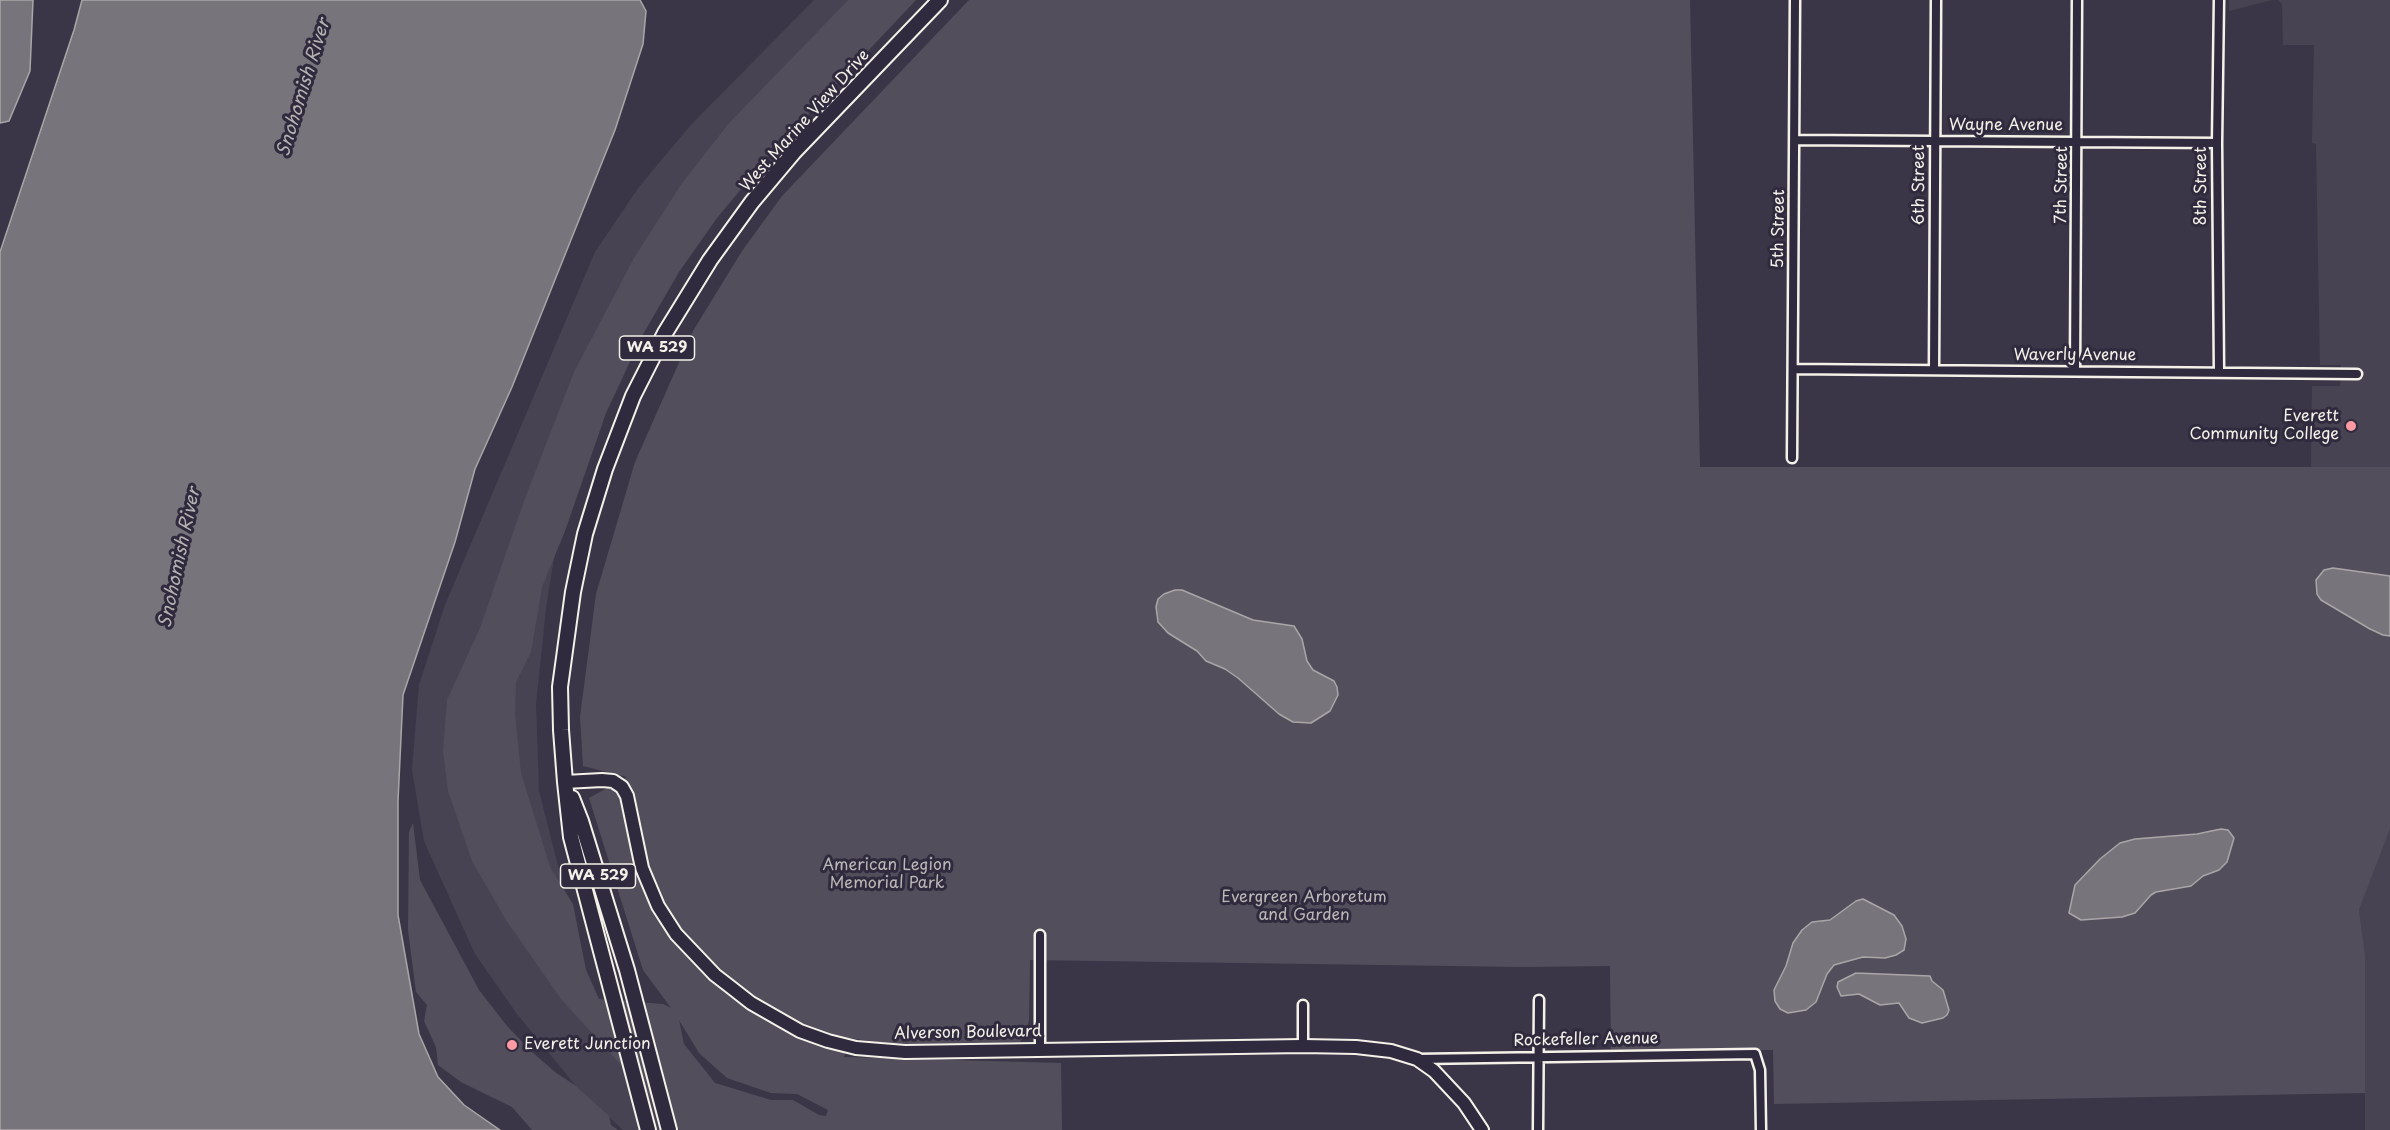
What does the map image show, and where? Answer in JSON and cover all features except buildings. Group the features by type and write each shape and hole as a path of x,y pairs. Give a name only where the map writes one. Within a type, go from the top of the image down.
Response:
{"main road":[{"name":"West Marine View Drive","path":"648,1130 571,837 565,782 560,687 573,592 585,534 605,469 633,396 665,333 710,260 752,202 794,152 940,0"},
{"name":"Alverson Boulevard","path":"565,782 614,781 622,787 631,810 642,868 658,906 676,934 715,975 751,1003 800,1031 828,1041 879,1051 905,1052 1040,1048 1303,1046 1356,1047 1391,1052 1417,1059 1434,1071 1464,1103 1482,1130"},
{"name":"West Marine View Drive","path":"565,782 581,820 627,970 669,1130"}],"street":[{"name":"5th Street","path":"1792,458 1796,0"},
{"name":"6th Street","path":"1934,370 1936,0"},
{"name":"7th Street","path":"2074,371 2077,0"},
{"name":"8th Street","path":"2219,0 2217,143 2219,372"},
{"name":"Wayne Avenue","path":"1795,140 2217,143"},
{"name":"Waverly Avenue","path":"1793,369 2357,374"},
{"path":"1040,935 1040,1048"},
{"path":"1538,1130 1539,1000"},
{"path":"1303,1005 1303,1046"},
{"name":"Rockefeller Avenue","path":"1417,1059 1538,1055 1755,1054 1760,1070 1761,1130"}],"shaded area":[{"path":"814,0 848,0 728,124 682,183 565,489 546,608 536,704 539,791 603,1044 680,1130 623,1130 576,1086 517,1014 475,954 424,841 412,770 419,685 445,605 595,252 639,187 689,127"},
{"path":"2229,0 2272,0 2229,11"},
{"path":"2278,0 2390,0 2390,467 2311,467 2312,386 2340,386 2341,365 2320,365 2316,144 2312,143 2314,45 2283,45 2282,4"},
{"path":"2390,829 2390,1130 2365,1130 2365,954 2359,910"}],"green space":[{"path":"848,0 916,0 766,159 717,218 679,272 642,336 606,413 565,531 542,587 531,652 516,682 515,714 521,773 550,867 573,904 586,970 599,999 663,1004 671,1008 643,970 589,798 627,777 583,766 580,717 596,594 635,462 693,331 742,251 782,196 969,0 1690,0 1700,467 2390,467 2390,829 2359,910 2365,954 2365,1093 1774,1104 1773,1050 1611,1049 1610,966 1523,967 1030,960 1029,1020 1026,1033 1020,1042 926,1045 849,1038 844,1057 1061,1063 1062,1130 680,1130 561,999 506,920 472,861 448,791 443,751 447,700 480,628 524,501 574,372 634,258 682,183 728,124","holes":["679,1020 699,1053 727,1078 771,1093 797,1094 828,1110 826,1116 819,1115 793,1100 771,1100 715,1083 684,1044"]},
{"path":"413,823 420,880 479,990 507,1026 531,1051 555,1072 576,1086 609,1116 611,1125 618,1130 532,1130 512,1107 461,1082 438,1065 436,1047 424,1021 427,1005 416,992 408,930 409,832"}],"water":[{"path":"0,0 33,0 30,71 9,121 0,123"},
{"name":"Snohomish River","path":"82,0 640,0 646,11 643,44 615,130 512,387 475,469 455,542 403,695 398,801 398,915 419,1034 438,1077 464,1105 500,1130 0,1130 0,252"},
{"path":"2333,568 2390,576 2390,636 2370,629 2321,600 2317,594 2316,580 2324,570"},
{"path":"1175,590 1182,590 1253,620 1294,626 1302,639 1307,661 1313,670 1334,681 1337,687 1338,695 1330,711 1311,723 1293,722 1279,714 1238,678 1225,669 1206,661 1197,651 1168,633 1158,622 1156,607 1158,599"},
{"path":"2221,829 2228,830 2234,838 2227,862 2219,870 2203,876 2191,886 2156,892 2135,913 2122,917 2081,920 2069,913 2075,885 2100,859 2120,843 2135,839 2197,834"},
{"path":"1863,899 1894,915 1902,926 1906,939 1904,950 1885,958 1863,957 1834,965 1827,974 1816,1002 1806,1010 1788,1013 1780,1009 1775,1001 1774,990 1786,966 1793,943 1802,930 1812,922 1830,920 1856,901"},
{"path":"1856,973 1930,976 1932,981 1943,990 1949,1010 1947,1015 1922,1023 1909,1018 1899,1003 1880,1005 1859,994 1841,996 1837,987 1838,982"}],"place":[{"name":"Everett Community College","path":"2351,426"},
{"name":"Everett Junction","path":"512,1045"}],"park label":[{"name":"American Legion Memorial Park","path":"887,875"},
{"name":"Evergreen Arboretum and Garden","path":"1304,907"}]}
